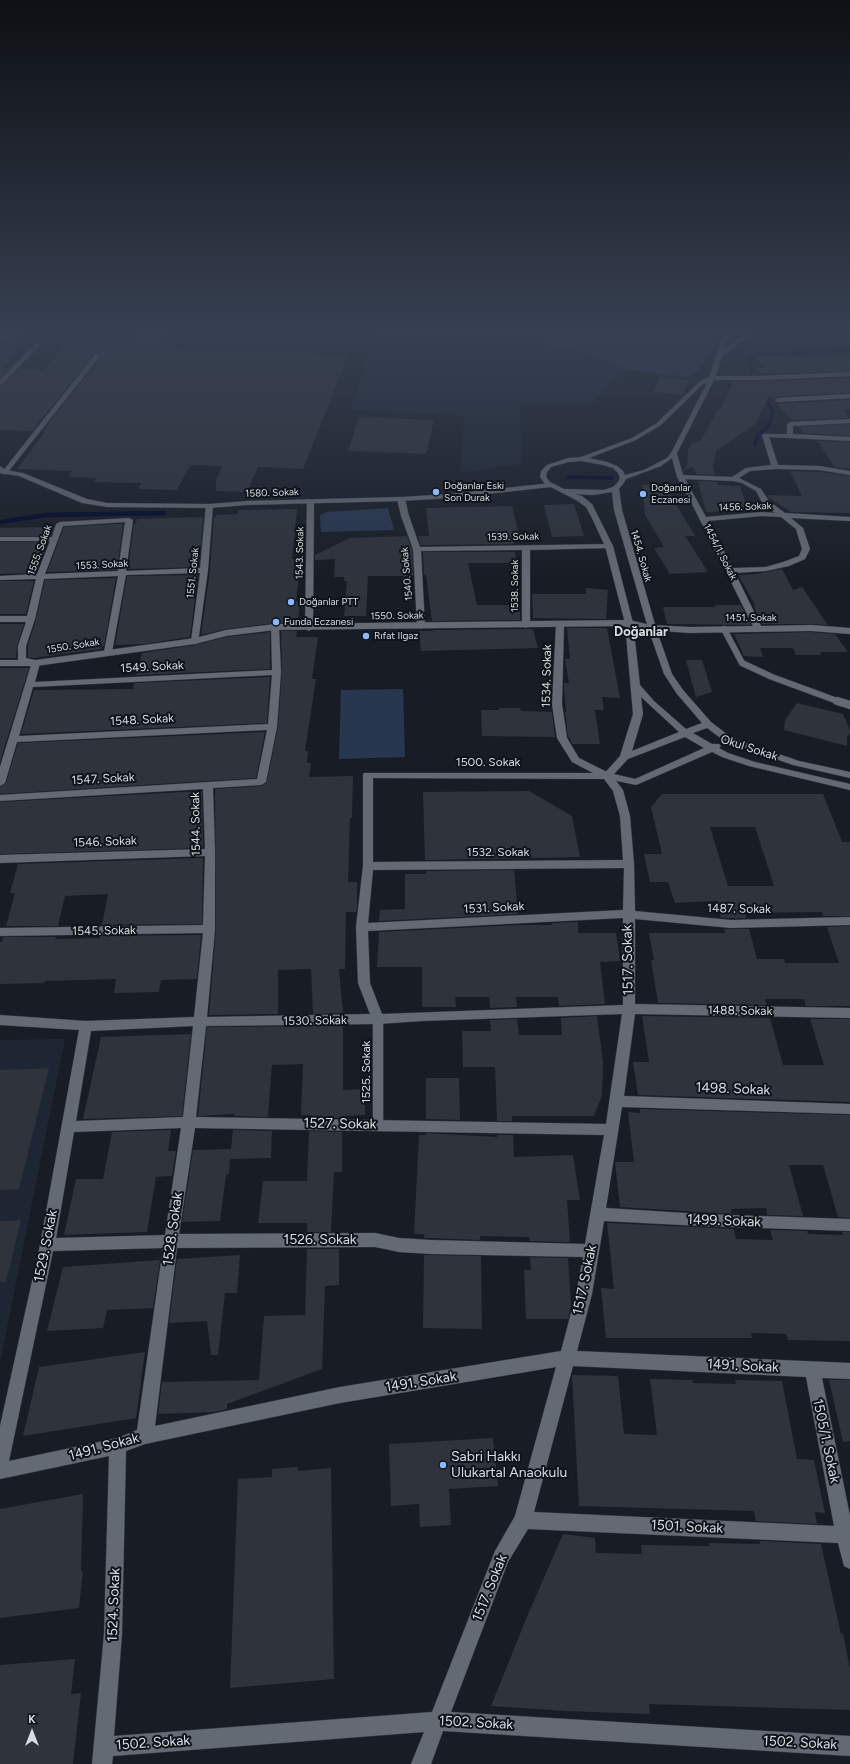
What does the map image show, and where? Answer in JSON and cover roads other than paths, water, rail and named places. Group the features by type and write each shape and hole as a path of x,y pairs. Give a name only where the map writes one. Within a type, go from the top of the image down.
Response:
{"street":[{"path":"580,460 634,439 659,424 668,415"},
{"path":"623,478 646,471 669,459 674,454 693,415"},
{"path":"790,436 790,424 850,421"},
{"path":"775,467 765,435 850,439"},
{"name":"1454/1. Sokak","path":"674,454 680,478 703,519 758,628"},
{"path":"566,491 593,494 615,488 621,484 623,478 621,472 610,465 580,460 557,463 549,466 544,472 543,477 551,485 580,498 589,506 609,546 629,623 636,686 638,714 625,757"},
{"path":"733,479 748,469 775,467 819,468 850,473"},
{"name":"1580. Sokak","path":"2,470 21,474 85,501 107,505 209,506 310,501 401,499 450,496 551,485"},
{"name":"1456. Sokak","path":"680,478 733,479 744,482 759,490 766,502 786,517"},
{"name":"1454. Sokak","path":"615,488 618,510 652,628"},
{"name":"1540. Sokak","path":"401,499 416,549 421,626"},
{"name":"1543. Sokak","path":"309,628 310,501"},
{"name":"1551. Sokak","path":"195,641 204,570 209,506"},
{"name":"1456. Sokak","path":"703,519 753,515 850,519"},
{"path":"730,571 766,569 786,564 802,557 806,549 799,528 786,517"},
{"name":"1555. Sokak","path":"36,663 22,660 22,646 31,620 40,578 60,524 129,520 122,563 122,574"},
{"path":"0,539 55,539"},
{"name":"1539. Sokak","path":"416,549 609,546"},
{"name":"1538. Sokak","path":"526,547 526,625"},
{"name":"1553. Sokak","path":"0,578 40,578 204,570"},
{"path":"108,652 122,574"},
{"path":"0,619 31,620"},
{"name":"1550. Sokak","path":"0,663 36,663 195,641 226,633 275,627 309,628 629,623 652,628"},
{"name":"1534. Sokak","path":"560,625 557,704 562,738 575,760 607,776"},
{"name":"1544. Sokak","path":"200,1023 208,929 210,852 208,786 261,782 272,727 277,672 275,627"},
{"path":"652,628 668,674 680,692 708,724 729,740 796,763 850,775"},
{"name":"1451. Sokak","path":"652,628 689,630 811,628 850,631"},
{"path":"0,783 2,766 13,739 28,685 36,663"},
{"name":"1549. Sokak","path":"28,685 277,672"},
{"name":"Okul Sokak","path":"636,686 651,703 685,733 725,755 752,764 850,787"},
{"path":"607,776 625,757 708,724"},
{"name":"1548. Sokak","path":"13,739 272,727"},
{"path":"607,776 636,782 729,740"},
{"name":"1500. Sokak","path":"368,866 368,775 607,776"},
{"name":"1517. Sokak","path":"421,1764 501,1557 523,1520 584,1294 612,1130 629,1009 629,864 625,816 618,790 607,776"},
{"name":"1547. Sokak","path":"0,798 208,786"},
{"name":"1546. Sokak","path":"0,859 210,852"},
{"name":"1532. Sokak","path":"368,866 629,864"},
{"path":"368,866 362,927 364,983 378,1019"},
{"name":"1487. Sokak","path":"628,914 731,924 850,921"},
{"name":"1531. Sokak","path":"362,927 628,914"},
{"name":"1545. Sokak","path":"0,932 208,929"},
{"name":"1488. Sokak","path":"629,1009 850,1014"},
{"name":"1530. Sokak","path":"0,1020 86,1026 170,1022 200,1023 378,1019 422,1016 629,1009"},
{"name":"1528. Sokak","path":"145,1436 171,1241 189,1122 200,1023"},
{"name":"1529. Sokak","path":"0,1464 47,1246 86,1026"},
{"name":"1498. Sokak","path":"616,1101 850,1109"},
{"name":"1527. Sokak","path":"68,1127 189,1122 612,1130"},
{"name":"1499. Sokak","path":"598,1214 701,1220 850,1225"},
{"name":"1526. Sokak","path":"47,1246 171,1241 375,1240 398,1245 592,1251"},
{"name":"1491. Sokak","path":"0,1471 118,1446 145,1436 340,1395 567,1358 850,1371"},
{"name":"1505/1. Sokak","path":"812,1369 848,1535 850,1560"},
{"name":"1524. Sokak","path":"103,1755 113,1634 118,1446"},
{"name":"1501. Sokak","path":"523,1520 848,1535"},
{"name":"1502. Sokak","path":"103,1755 438,1721 850,1746"}],"lane":[{"path":"2,470 48,415"},
{"path":"724,629 742,663 772,677 850,705"},
{"name":"1525. Sokak","path":"378,1019 378,1125"}],"waterway":[{"path":"755,445 758,435 768,427 772,415"},
{"path":"568,477 612,478"},
{"path":"0,522 46,515 164,513"}],"place":[{"name":"Doğanlar Eski Son Durak","path":"436,492"},
{"name":"Doğanlar Eczanesi","path":"643,494"},
{"name":"Doğanlar PTT","path":"291,602"},
{"name":"Funda Eczanesi","path":"276,622"},
{"name":"Rıfat Ilgaz","path":"366,636"},
{"name":"Sabri Hakkı Ulukartal Anaokulu","path":"443,1465"}],"district":[{"name":"Doğanlar","path":"641,632"}]}
